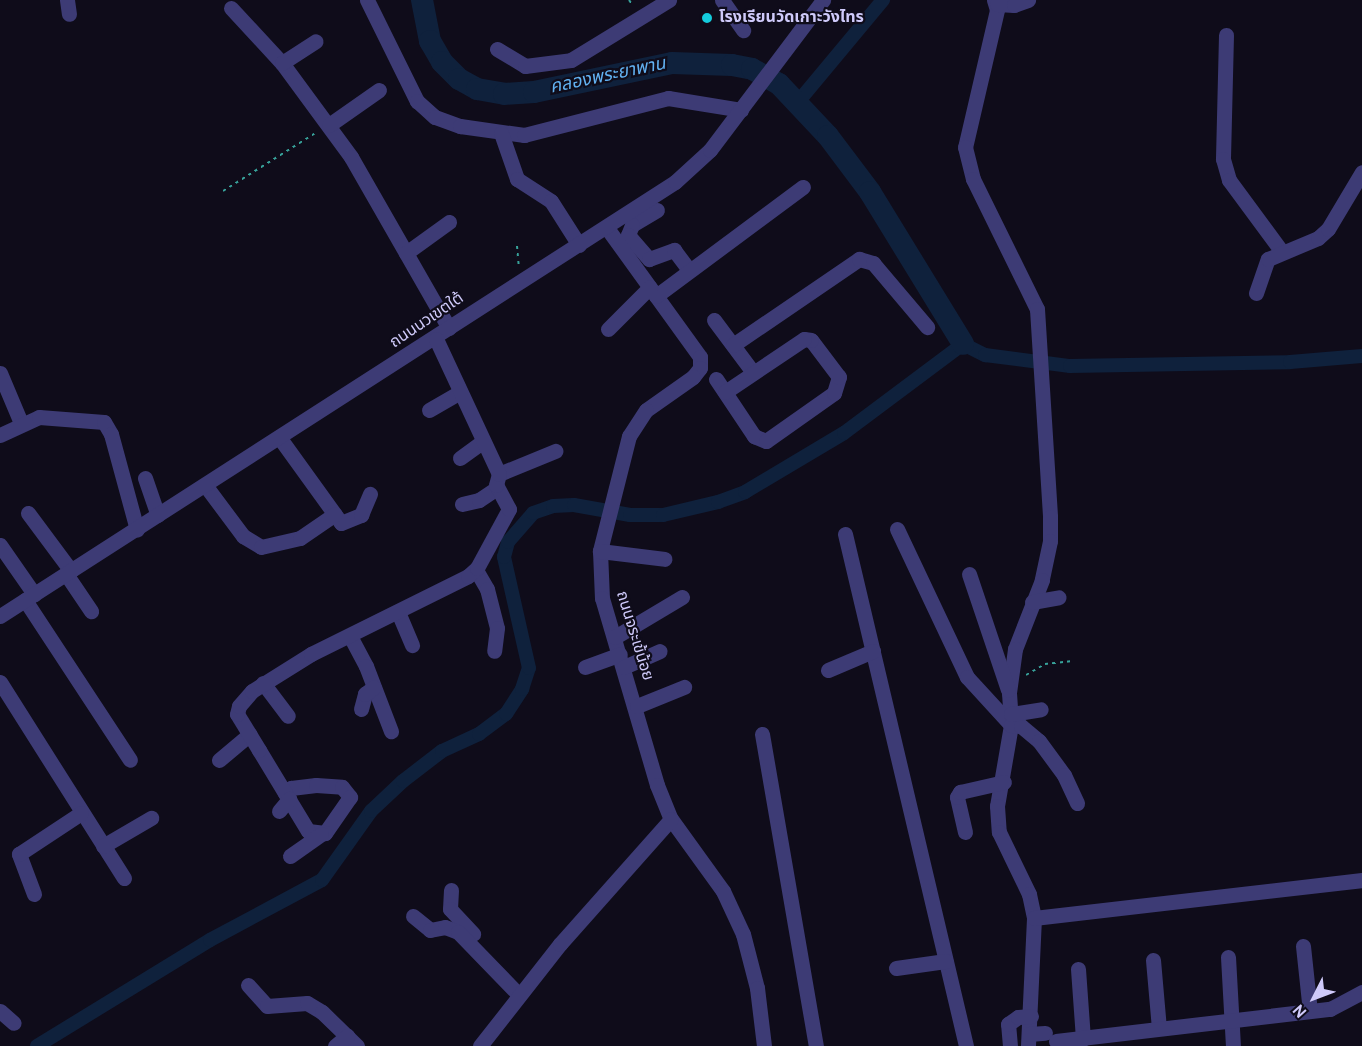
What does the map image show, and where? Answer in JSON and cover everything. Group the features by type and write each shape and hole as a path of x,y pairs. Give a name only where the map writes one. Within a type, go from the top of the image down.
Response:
{"street":[{"path":"367,0 417,102 435,117 460,126 495,133 554,130 668,98 744,105"},
{"path":"497,50 525,66 571,60 669,0"},
{"path":"722,0 743,30"},
{"name":"ถนนนวเขตใต้","path":"0,616 436,339 449,328 607,228 692,168 744,105 823,0"},
{"path":"1028,0 1014,5 996,2 968,132 967,164 1031,293 1042,354 1050,541 1015,649 1010,688 1011,720 1004,782 997,806 999,832 1029,894 1034,918 1029,1041 1310,1011 1344,1004 1362,992"},
{"path":"231,8 282,63 329,125 449,328"},
{"path":"1226,35 1223,159 1229,180 1282,252"},
{"path":"282,63 316,41"},
{"path":"329,125 380,90"},
{"path":"495,133 517,179 551,201 579,245"},
{"path":"1256,293 1264,264 1282,252 1308,244 1328,229 1362,172"},
{"path":"608,328 653,291 689,270 803,187"},
{"path":"657,210 632,225 628,235 649,260 674,250 689,270"},
{"path":"406,253 449,222"},
{"path":"607,228 754,435 766,441 834,393 839,385 839,377 811,340 804,339 752,371 725,392"},
{"path":"733,345 859,260 873,263 927,327"},
{"path":"714,320 752,371"},
{"path":"321,834 308,831 284,801 250,734 237,714 242,703 263,683 476,570 509,510 482,442 436,339"},
{"path":"0,373 6,405 21,423"},
{"name":"ถนนจระเข้น้อย","path":"709,374 638,419 629,436 600,551 602,598 637,706 657,786 671,819 736,915 757,988 764,1046"},
{"path":"429,410 460,392"},
{"path":"0,435 21,423 54,416 104,422 111,434 136,530"},
{"path":"279,437 341,523 348,522 365,510 369,494"},
{"path":"460,458 482,442"},
{"path":"462,504 479,500 498,481 555,451"},
{"path":"145,478 158,515"},
{"path":"205,485 243,536 261,547 300,538 335,514"},
{"path":"28,513 91,611"},
{"path":"897,529 940,617 956,659 1011,720 1039,741 1064,775 1077,803"},
{"path":"845,534 966,1046"},
{"path":"0,545 29,597 130,760"},
{"path":"600,551 665,559"},
{"path":"476,570 487,589 497,628 494,651"},
{"path":"969,574 1010,688"},
{"path":"615,638 682,597"},
{"path":"1032,602 1059,597"},
{"path":"398,612 412,645"},
{"path":"350,636 374,687 391,731"},
{"path":"585,667 660,651"},
{"path":"828,670 873,651"},
{"path":"263,683 288,716"},
{"path":"361,709 365,694 374,687"},
{"path":"637,706 684,687"},
{"path":"2,689 124,878"},
{"path":"242,703 250,722 277,760"},
{"path":"1011,720 1041,709"},
{"path":"219,760 250,734"},
{"path":"762,734 816,1046"},
{"path":"965,832 957,797 960,792 1004,782"},
{"path":"284,801 291,788 316,784 342,787 347,791 348,802 321,834 290,856"},
{"path":"34,894 19,854 81,813"},
{"path":"103,846 151,818"},
{"path":"480,1046 522,992 671,819"},
{"path":"1034,918 1362,880"},
{"path":"451,890 450,909 454,915 522,992"},
{"path":"413,916 430,930 445,927 458,932 522,992"},
{"path":"1303,946 1310,1011"},
{"path":"1228,957 1233,1046"},
{"path":"1153,960 1159,1028"},
{"path":"896,968 946,961"},
{"path":"1078,969 1083,1034"},
{"path":"248,985 267,1006 307,1003 346,1043"},
{"path":"0,1011 14,1023"},
{"path":"1010,1046 1008,1024 1018,1017 1031,1016"}],"path":[{"path":"223,191 329,125"},
{"path":"517,246 520,282"},
{"path":"1010,688 1045,664 1073,661"}],"waterway":[{"name":"คลองพระยาพาน","path":"422,0 430,41 442,62 459,79 477,89 504,94 534,92 672,63 732,65 752,69 779,84 828,136 870,192 963,344"},
{"path":"798,102 883,0"},
{"path":"37,1046 210,940 322,880 371,811 403,781 442,751 479,734 506,714 522,689 529,668 504,557 508,542 533,513 553,506 574,505 630,515 663,515 718,502 745,492 844,433 963,344 985,355 1070,366 1290,362 1362,356"}],"place":[{"name":"โรงเรียนวัดเกาะวังไทร","path":"707,18"}]}
